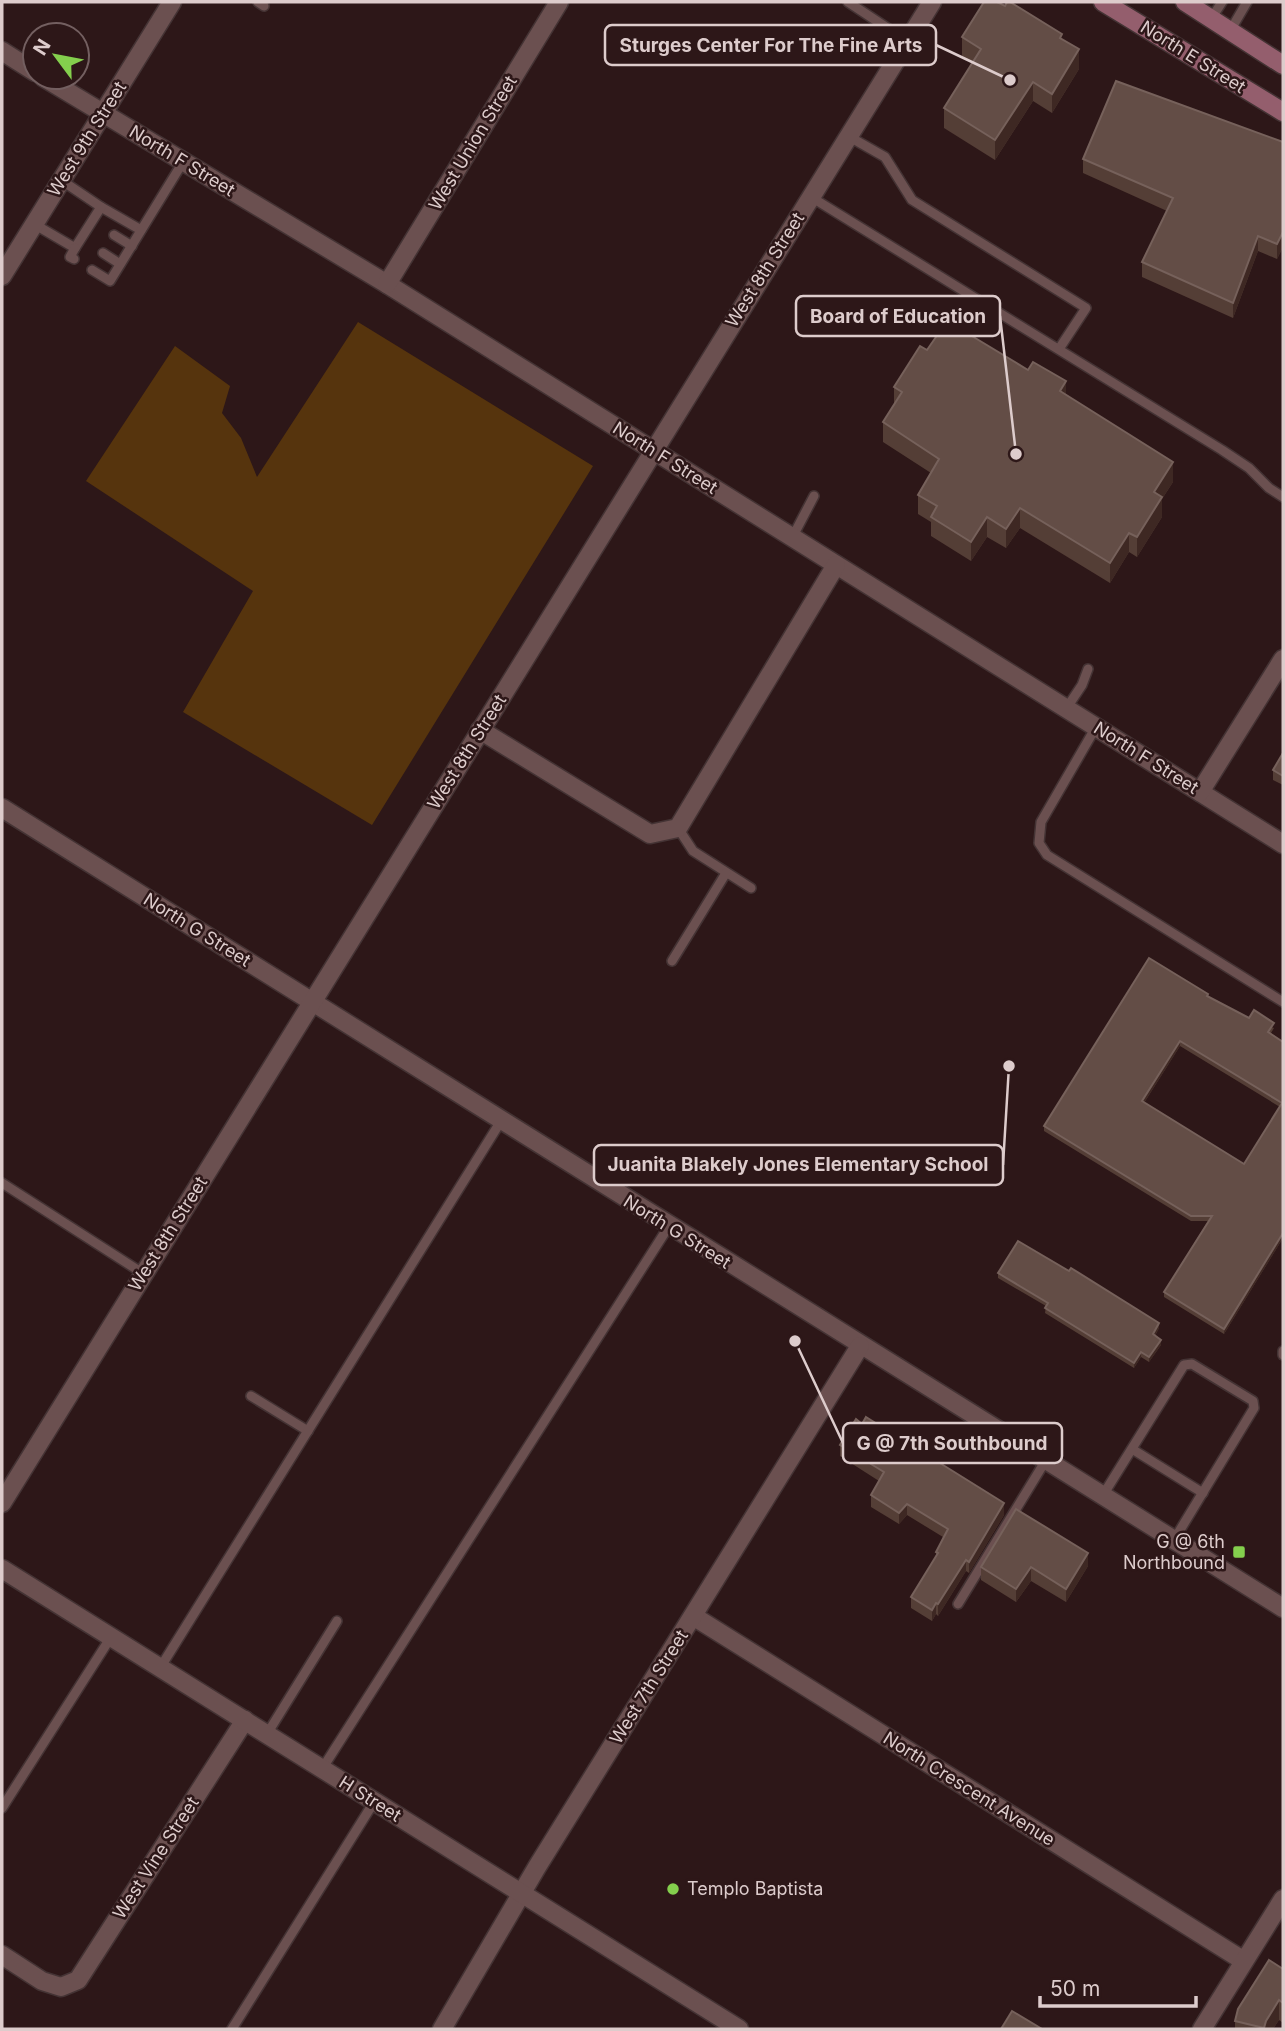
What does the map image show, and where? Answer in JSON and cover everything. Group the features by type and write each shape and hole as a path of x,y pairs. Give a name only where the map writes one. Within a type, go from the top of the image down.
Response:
{"main road":[{"name":"North E Street","path":"1103,2 1283,112"},
{"path":"1185,2 1283,65"}],"street":[{"name":"West 9th Street","path":"2,276 172,2"},
{"name":"West Union Street","path":"387,284 559,2"},
{"name":"West 8th Street","path":"2,1503 932,2"},
{"path":"2,51 21,63"},
{"name":"North F Street","path":"66,91 387,284 1283,844"},
{"path":"481,730 650,834 678,828 836,565"},
{"path":"1200,792 1283,659"},
{"name":"North G Street","path":"2,808 1283,1608"},
{"name":"West 7th Street","path":"442,2029 521,1893 860,1346"},
{"name":"H Street","path":"2,1569 739,2029"},
{"name":"North Crescent Avenue","path":"693,1616 1244,1961"},
{"name":"West Vine Street","path":"2,1955 42,1981 61,1987 78,1980 245,1720"},
{"path":"1202,2029 1283,1901"}],"lane":[{"path":"848,2 907,41"},
{"path":"1211,19 1222,2"},
{"path":"1230,31 1247,2"},
{"path":"848,136 885,157 912,200 1086,308 1059,349"},
{"path":"92,270 110,281 183,162"},
{"path":"61,180 141,230"},
{"path":"811,197 1249,468 1269,488 1283,497"},
{"path":"74,259 70,257 94,223 101,207"},
{"path":"34,224 80,244"},
{"path":"114,235 132,246"},
{"path":"103,253 120,264"},
{"path":"792,538 814,496"},
{"path":"1066,709 1082,685 1088,669"},
{"path":"1096,727 1041,822 1039,843 1047,855 1283,1002"},
{"path":"678,828 693,851 751,888"},
{"path":"672,961 726,873"},
{"path":"160,1668 501,1121"},
{"path":"2,1183 144,1274"},
{"path":"322,1769 669,1226"},
{"path":"1102,1495 1184,1365 1192,1364 1253,1401 1254,1408 1174,1540"},
{"path":"251,1396 307,1431"},
{"path":"1132,1449 1203,1493"},
{"path":"958,1604 1046,1460"},
{"path":"267,1734 337,1621"},
{"path":"2,1808 111,1637"},
{"path":"232,2029 374,1801"}],"shaded area":[{"path":"358,322 593,466 372,825 183,712 253,591 86,481 175,346 230,386 222,413 241,438 257,477"}],"building":[{"path":"984,2 997,2 1005,6 1010,2 1062,34 1060,38 1079,49 1052,94 1033,82 995,140 944,108 981,49 962,37"},
{"path":"1116,81 1283,142 1283,232 1277,244 1258,236 1233,303 1142,262 1173,198 1083,159"},
{"path":"947,321 1028,370 1033,362 1066,381 1060,391 1173,462 1154,492 1162,497 1137,537 1129,533 1110,563 1020,508 1006,529 987,517 971,542 931,517 937,506 918,495 939,459 883,422 902,392 894,387 920,346 927,350"},
{"path":"1283,753 1283,776 1273,770"},
{"path":"1149,958 1208,994 1207,996 1249,1018 1254,1010 1274,1023 1268,1032 1283,1042 1283,1233 1224,1329 1164,1292 1212,1216 1191,1216 1044,1126","holes":["1180,1041 1282,1103 1244,1164 1142,1101"]},
{"path":"1018,1241 1069,1271 1071,1268 1159,1323 1153,1334 1161,1340 1149,1357 1141,1352 1134,1363 1045,1308 1048,1303 998,1273"},
{"path":"866,1417 1004,1503 969,1562 966,1560 932,1610 911,1597 938,1553 936,1552 948,1529 907,1504 899,1513 871,1495 884,1472 840,1445 856,1419 862,1424"},
{"path":"1016,1509 1088,1553 1066,1589 1031,1567 1016,1589 981,1567"},
{"path":"1269,1960 1283,1969 1283,2003 1279,2000 1264,2028 1235,2021 1238,2009"},
{"path":"1012,2011 1042,2029 1001,2029"}],"place":[{"name":"Sturges Center For The Fine Arts","path":"1010,80"},
{"name":"Board of Education","path":"1016,454"},
{"name":"Juanita Blakely Jones Elementary School","path":"1009,1066"},
{"name":"G @ 7th Southbound","path":"795,1341"},
{"name":"G @ 6th Northbound","path":"1239,1552"},
{"name":"Templo Baptista","path":"673,1889"}]}
